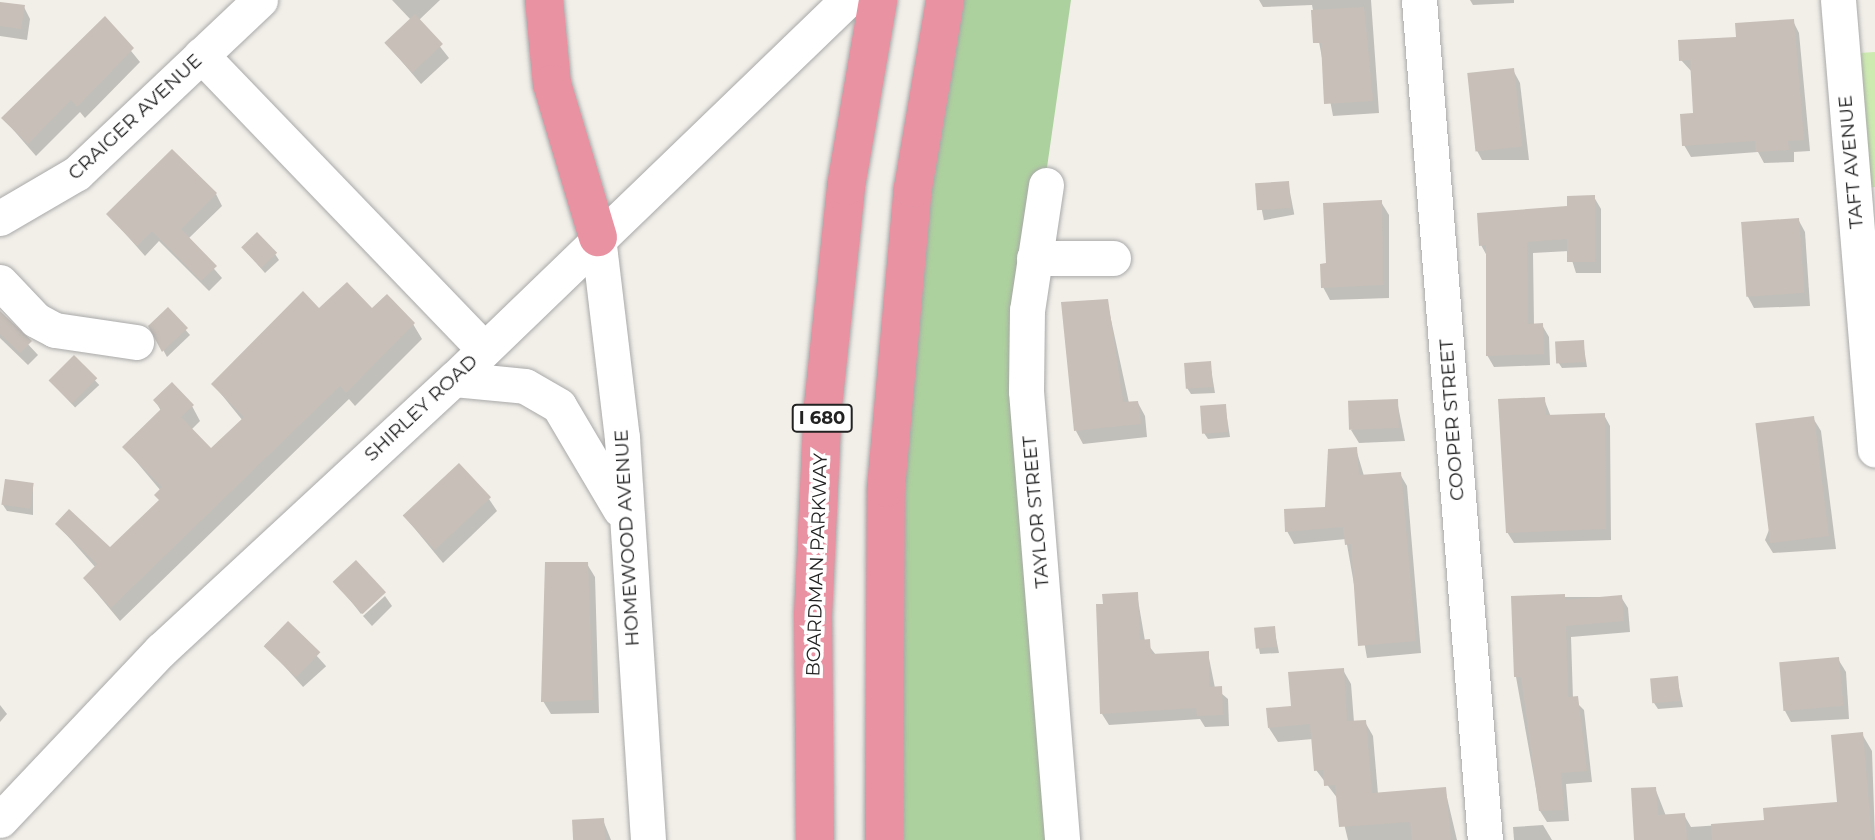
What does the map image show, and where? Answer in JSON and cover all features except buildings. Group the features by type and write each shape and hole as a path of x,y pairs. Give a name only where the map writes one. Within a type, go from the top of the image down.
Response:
{"highway":[{"path":"544,0 552,84 597,236"},
{"name":"BOARDMAN PARKWAY","path":"816,840 813,615 823,406 846,186 878,0"},
{"path":"884,840 886,488 913,188 945,0"}],"street":[{"name":"CRAIGER AVENUE","path":"0,218 77,173 260,0"},
{"name":"SHIRLEY ROAD","path":"0,820 161,650 454,379 597,236 847,0"},
{"name":"COOPER STREET","path":"1419,0 1486,840"},
{"name":"TAFT AVENUE","path":"1838,0 1875,449"},
{"path":"201,55 484,349"},
{"name":"TAYLOR STREET","path":"1046,185 1034,258 1026,391 1062,840"},
{"name":"HOMEWOOD AVENUE","path":"597,236 622,438 623,515 649,840"},
{"path":"1034,258 1113,258"},
{"path":"0,282 36,320 55,330 136,342"},
{"path":"454,379 525,386 559,406 623,515"}],"green space":[{"path":"945,0 1071,0 1034,258 1062,840 884,840 880,721"},
{"path":"1875,52 1875,187 1853,189 1842,54"}]}
